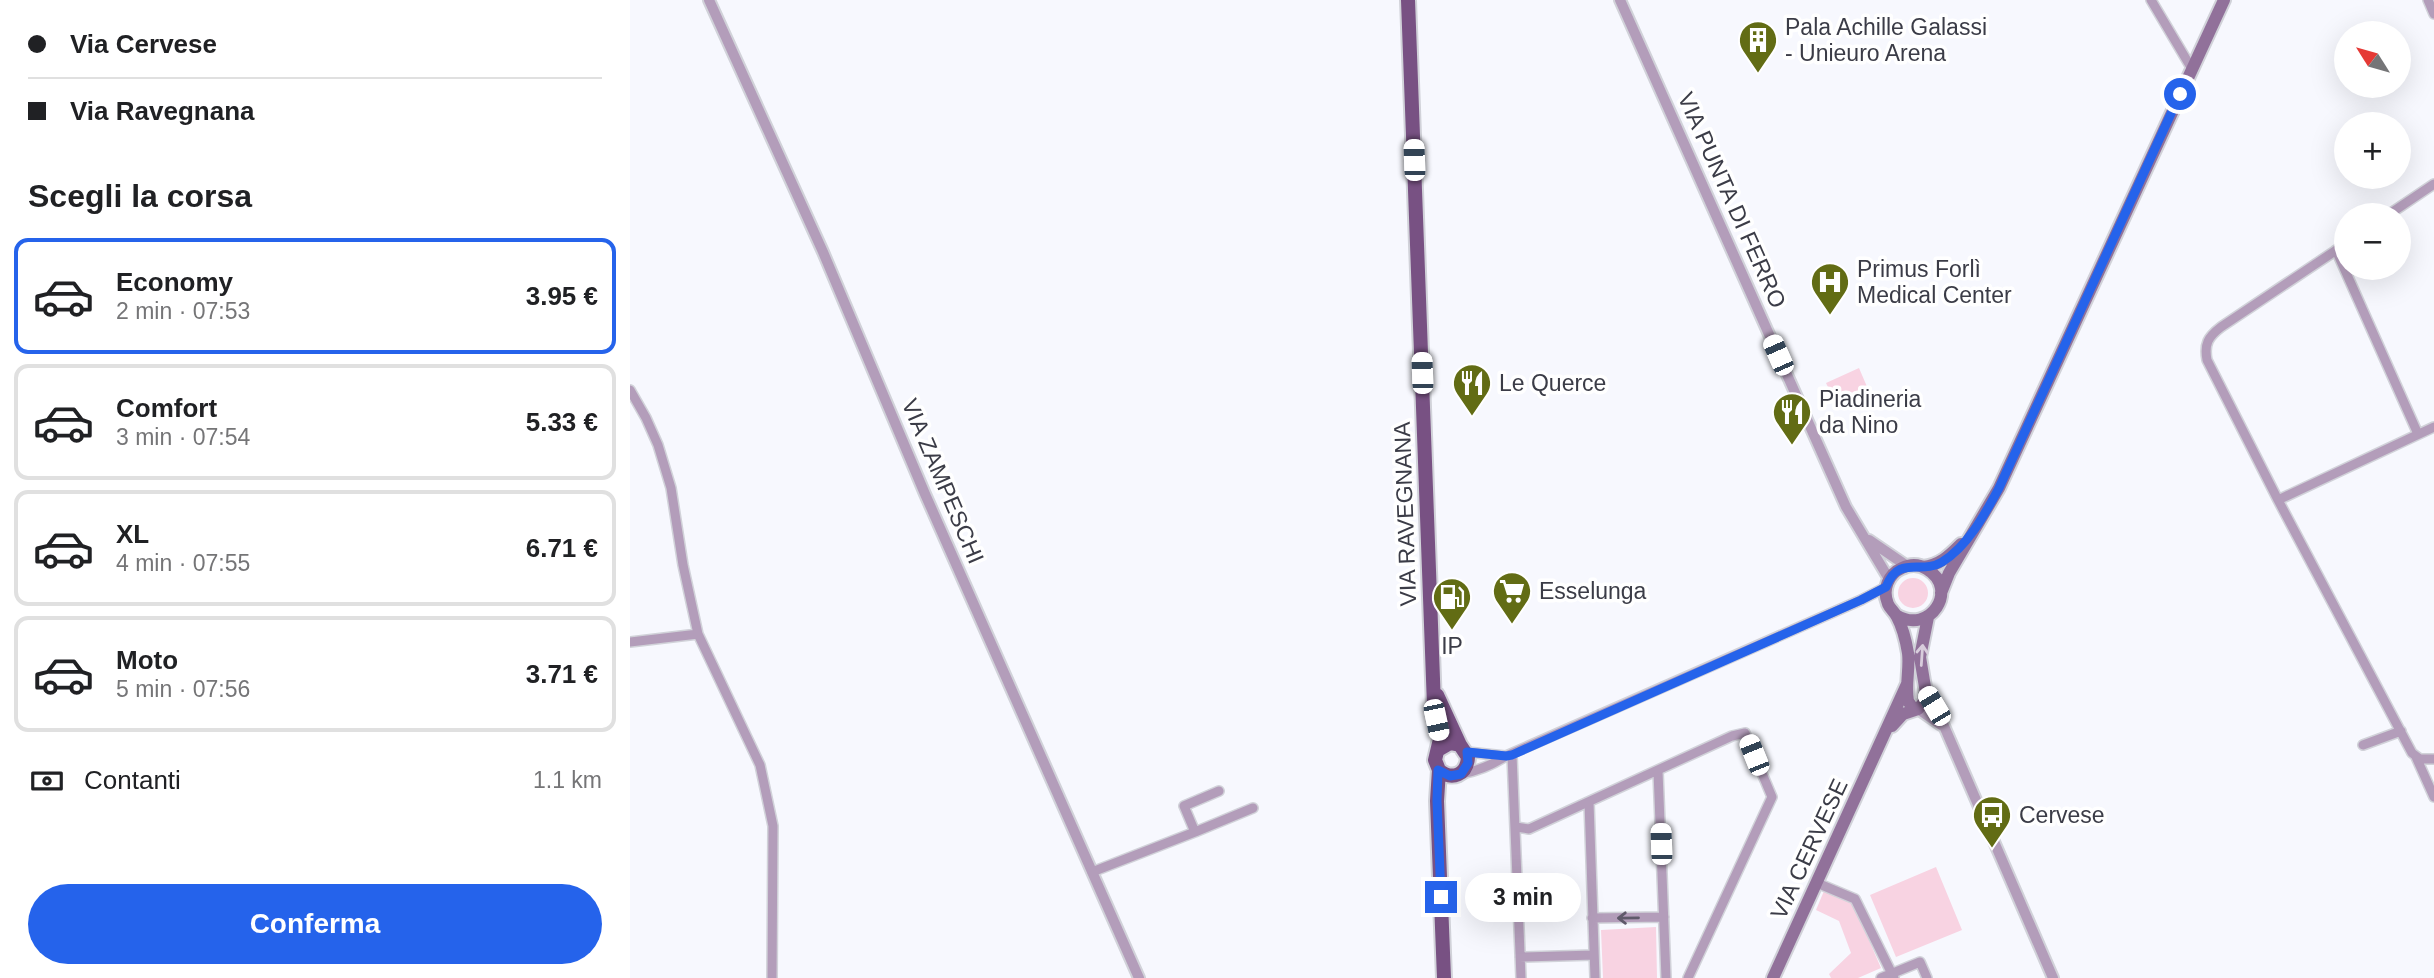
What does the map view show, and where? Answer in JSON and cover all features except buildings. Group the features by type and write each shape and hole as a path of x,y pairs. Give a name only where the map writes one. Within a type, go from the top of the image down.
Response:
{"main road":[{"name":"VIA RAVEGNANA","path":"1408,0 1436,690 1434,706 1440,739 1438,750"},
{"path":"1896,615 1913,621 1928,617 1937,608 1949,573 1999,488 2224,0"},
{"path":"1888,583 1897,570 1906,566 1934,566 1943,561 1979,523"},
{"path":"1923,567 1937,577 1941,593"},
{"name":"VIA CERVESE","path":"1888,583 1888,604 1896,615 1908,653 1908,701 1917,709"},
{"path":"1926,694 1920,657 1928,617"},
{"name":"VIA CERVESE","path":"1773,978 1907,684"},
{"name":"VIA RAVEGNANA","path":"1436,690 1463,748"},
{"name":"VIA CERVESE","path":"1883,738 1899,718 1925,702 1926,694"},
{"path":"1437,801 1468,763 1463,748 1450,743 1438,750 1435,760 1438,770 1437,801 1444,978"},
{"path":"1438,770 1445,775 1457,775"}],"street":[{"name":"VIA ZAMPESCHI","path":"709,0 823,253 925,494 1139,978"},
{"name":"VIA PUNTA DI FERRO","path":"1620,0 1835,483 1888,583"},
{"path":"2151,0 2192,69"},
{"path":"2428,0 2434,14"},
{"path":"2406,203 2434,184"},
{"path":"2334,251 2210,336 2205,347 2207,360 2415,755 2434,797"},
{"path":"2349,280 2417,434"},
{"path":"630,390 658,445 671,488 683,565 698,634 760,765 773,826 772,978"},
{"path":"2278,499 2434,427"},
{"name":"VIA PUNTA DI FERRO","path":"1860,532 1906,566"},
{"path":"1457,775 1478,770 1861,600 1888,583"},
{"path":"1861,600 1878,599 1888,604"},
{"path":"630,642 698,634"},
{"path":"1926,694 1944,726 2053,978"},
{"path":"1917,709 1944,726"},
{"path":"2363,745 2401,731"},
{"path":"1516,827 1529,829 1732,736 1745,733 1772,797 1688,978"},
{"path":"1463,748 1509,756"},
{"path":"2415,755 2420,760 2434,759"},
{"path":"1509,756 1516,827 1521,978"},
{"path":"1658,771 1666,978"},
{"path":"1195,832 1184,806 1219,791"},
{"path":"1589,802 1595,978"},
{"path":"1092,872 1253,808"},
{"path":"1817,883 1855,899 1892,976"},
{"path":"1592,918 1664,917"},
{"path":"1520,957 1594,955"},
{"path":"1881,978 1892,976 1920,962 1927,978"}],"shaded area":[{"path":"1859,368 1871,396 1839,410 1826,383"},
{"path":"1913,578 1924,582 1928,593 1924,604 1913,608 1902,604 1898,593 1902,582"},
{"path":"1936,867 1962,930 1896,957 1870,895"},
{"path":"1824,891 1853,903 1881,968 1858,978 1831,978 1829,974 1851,953 1839,921 1816,910"},
{"path":"1656,927 1657,978 1603,978 1601,930"}],"place":[{"name":"Pala Achille Galassi - Unieuro Arena","path":"1758,74"},
{"name":"Primus Forlì Medical Center","path":"1830,316"},
{"name":"Le Querce","path":"1472,417"},
{"name":"Piadineria da Nino","path":"1792,446"},
{"name":"Esselunga","path":"1512,625"},
{"name":"IP","path":"1452,631"},
{"name":"Cervese","path":"1992,849"}],"route":[{"path":"1441,897 1436,784 1438,770 1450,776 1461,774 1468,763 1467,752 1512,755 1861,600 1886,587 1897,570 1906,566 1934,566 1962,543 1979,523 1999,488 2180,94"}]}
